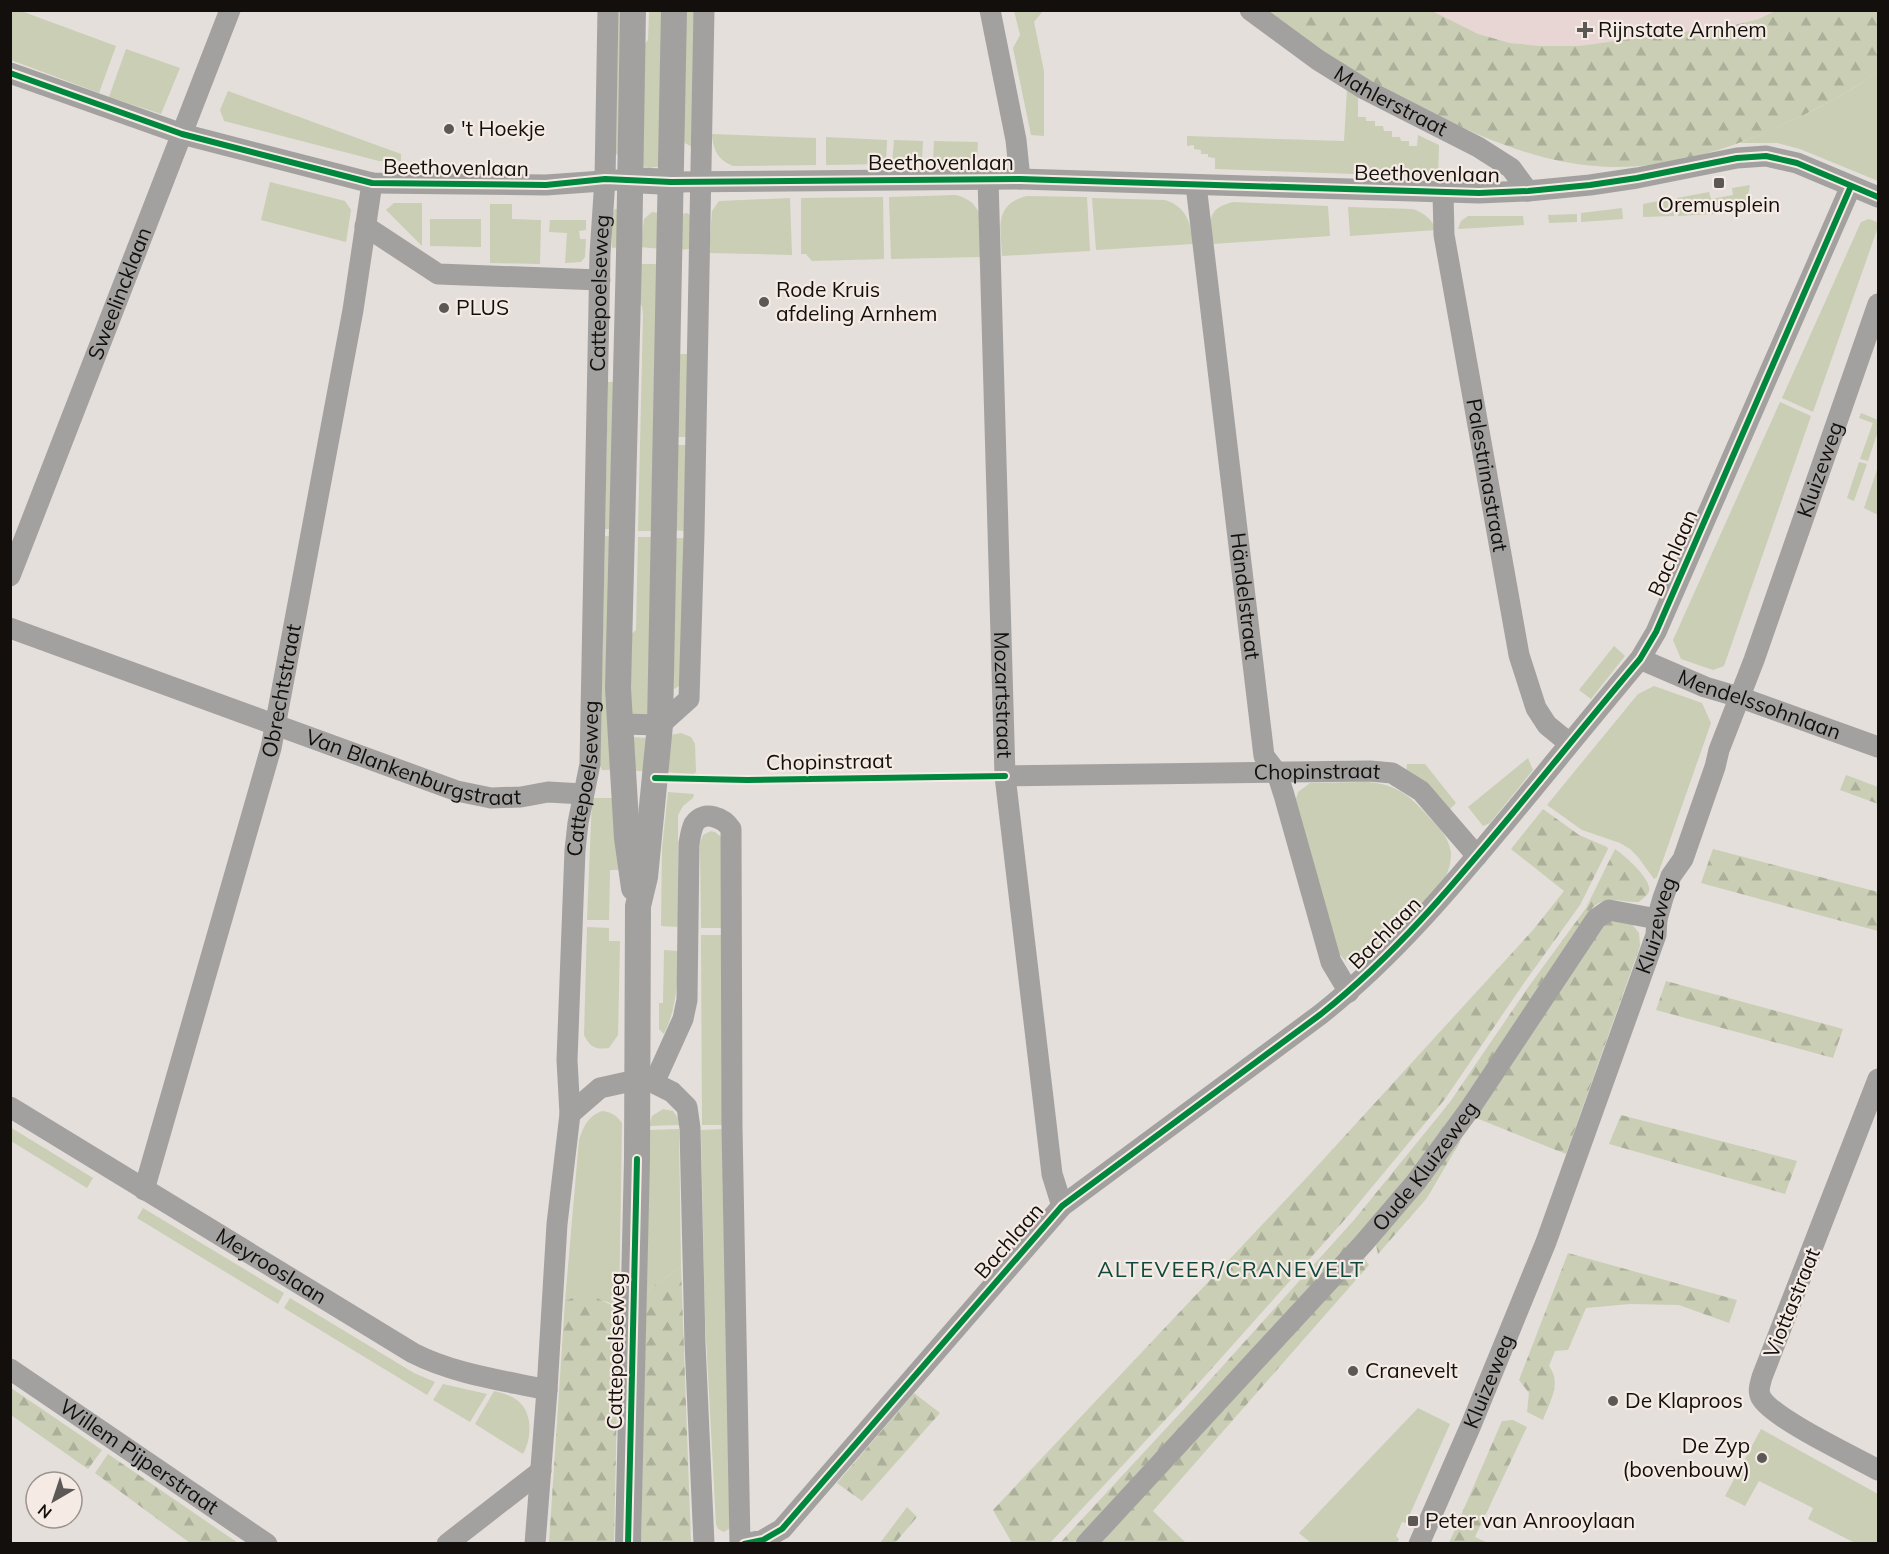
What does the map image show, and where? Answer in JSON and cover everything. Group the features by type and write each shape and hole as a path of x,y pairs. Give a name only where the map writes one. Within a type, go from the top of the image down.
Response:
{"street":[{"name":"Sweelincklaan","path":"10,576 230,10"},
{"name":"Cattepoelseweg","path":"608,10 617,180 618,688 627,838 631,875 638,906 645,1082 637,1159 628,1544"},
{"name":"Cattepoelseweg","path":"535,1544 547,1390 556,1224 570,1114 567,1060 575,850 590,764 600,280 617,180 633,10"},
{"name":"Cattepoelseweg","path":"638,906 645,877 660,725 675,10"},
{"path":"660,725 689,699 704,10"},
{"path":"990,10 1016,140 1020,179"},
{"name":"Mahlerstraat","path":"1250,10 1318,60 1366,90 1478,147 1511,168 1528,192"},
{"name":"Beethovenlaan","path":"10,73 182,134 372,183 546,185 617,180 671,182 1020,179 1443,193 1528,192 1637,178 1737,158 1766,156 1797,163 1878,197"},
{"name":"Mozartstraat","path":"988,179 1005,776 1052,1174 1062,1206"},
{"name":"Obrechtstraat","path":"144,1190 276,724 363,255 372,183"},
{"name":"Händelstraat","path":"1197,185 1264,756 1277,773 1331,962 1349,992"},
{"name":"Bachlaan","path":"742,1544 763,1540 782,1529 1062,1206 1349,992 1407,936 1444,896 1640,659 1666,611 1851,186"},
{"name":"Palestrinastraat","path":"1443,193 1444,235 1519,655 1536,708 1547,725 1569,743"},
{"path":"365,226 438,274 600,280"},
{"name":"Kluizeweg","path":"1419,1544 1471,1425 1546,1242 1644,971 1671,876 1683,859 1878,304"},
{"name":"Van Blankenburgstraat","path":"10,628 457,791 492,798 521,797 548,792 583,794"},
{"name":"Mendelssohnlaan","path":"1640,659 1705,687 1878,747"},
{"name":"Cattepoelseweg","path":"620,724 660,725"},
{"name":"Chopinstraat","path":"1005,776 1370,771 1392,773 1421,791 1477,856"},
{"name":"Cattepoelseweg","path":"645,1082 683,1019 687,1000 689,844 694,825 698,820 714,817 726,822 731,829 732,1127 742,1544"},
{"name":"Oude Kluizeweg","path":"1086,1544 1363,1244 1416,1182 1469,1110 1596,919 1610,909 1657,920"},
{"name":"Viottastraat","path":"1878,1079 1759,1389 1761,1398 1783,1417 1878,1470"},
{"path":"570,1114 600,1088 645,1082 672,1092 687,1107 690,1128 694,1343 704,1544"},
{"name":"Meyrooslaan","path":"10,1107 429,1361 547,1390"},
{"name":"Willem Pijperstraat","path":"10,1369 267,1544"},
{"path":"447,1544 541,1471"}],"shaded area":[{"name":"Rijnstate Arnhem","path":"1432,11 1775,11 1759,19 1735,25 1579,46 1540,46 1510,43 1478,34"}],"green space":[{"path":"10,11 21,11 116,46 99,93 11,60"},
{"path":"615,11 626,11 619,155 615,154"},
{"path":"649,11 663,11 662,166 649,168 640,165 638,50 648,40"},
{"path":"685,11 696,11 692,147 685,143 683,136"},
{"path":"1014,11 1043,11 1034,22 1044,71 1044,136 1031,135 1013,48 1020,35"},
{"path":"1265,11 1432,11 1478,34 1510,43 1579,46 1735,25 1759,19 1775,11 1878,11 1878,71 1840,96 1813,110 1753,138 1714,151 1653,165 1589,166 1519,150 1453,123 1356,74"},
{"path":"126,49 180,68 161,114 109,97"},
{"path":"1878,71 1878,181 1800,149 1777,143 1740,143 1829,102"},
{"path":"1347,88 1358,96 1358,117 1366,117 1366,121 1375,121 1375,126 1383,126 1384,131 1392,131 1392,137 1400,137 1401,141 1409,141 1409,146 1417,146 1418,135 1439,145 1438,177 1215,169 1215,158 1208,157 1208,154 1201,154 1201,150 1194,149 1194,145 1187,146 1187,136 1344,141"},
{"path":"228,91 401,154 401,161 379,161 224,121 220,110"},
{"path":"712,134 816,138 816,165 733,166 717,154"},
{"path":"826,137 887,140 886,164 826,165"},
{"path":"894,140 923,141 922,163 892,164"},
{"path":"934,141 978,142 977,162 933,162"},
{"path":"270,182 345,201 351,210 346,242 261,220"},
{"path":"1750,185 1745,212 1678,216 1677,198 1709,192 1711,199 1733,195 1732,188"},
{"path":"955,195 966,199 978,211 982,227 982,257 891,259 889,197"},
{"path":"1027,196 1087,197 1090,251 1002,256 1001,219 1004,211 1016,200"},
{"path":"883,197 884,259 812,261 806,254 801,254 801,198"},
{"path":"790,198 792,255 709,253 712,211 719,201"},
{"path":"1092,198 1165,200 1172,203 1186,217 1193,244 1096,250"},
{"path":"1673,198 1674,216 1643,217 1643,204"},
{"path":"1233,202 1328,206 1330,236 1212,244 1211,222 1214,212"},
{"path":"394,203 422,203 422,246 386,210"},
{"path":"490,204 512,204 512,219 541,220 540,264 490,263"},
{"path":"1348,207 1413,209 1427,217 1436,230 1350,236"},
{"path":"1622,208 1623,219 1581,222 1581,213"},
{"path":"618,209 620,247 612,248 612,213"},
{"path":"652,212 660,213 662,249 640,247 644,219"},
{"path":"682,214 690,215 690,249 677,250"},
{"path":"1577,214 1577,222 1549,223 1548,215"},
{"path":"1468,216 1523,216 1524,225 1458,229 1461,221"},
{"path":"430,219 481,219 481,247 430,246"},
{"path":"1869,219 1877,222 1878,227 1813,412 1782,398 1861,222"},
{"path":"550,220 586,220 586,230 579,231 580,239 586,239 585,257 581,262 565,263 567,233 549,232"},
{"path":"639,264 661,264 656,531 638,531 643,315 642,306 635,298"},
{"path":"673,354 689,354 688,437 676,437 676,445 687,445 685,531 670,530"},
{"path":"608,382 619,382 616,529 605,529"},
{"path":"1780,402 1811,416 1724,666 1713,670 1681,659 1673,640"},
{"path":"1861,413 1878,420 1878,431 1868,461 1860,459 1873,423 1859,418"},
{"path":"1859,462 1867,464 1854,501 1847,498"},
{"path":"1878,467 1878,515 1864,508"},
{"path":"605,536 615,537 616,770 602,770 600,766"},
{"path":"638,537 657,537 653,703 647,715 632,717 626,639 636,630"},
{"path":"669,538 685,538 681,685 674,689"},
{"path":"1614,646 1625,656 1591,699 1579,690"},
{"path":"1654,686 1702,703 1711,723 1657,877 1654,879 1630,849 1620,843 1582,830 1547,805 1638,694"},
{"path":"681,733 691,737 695,744 696,772 694,774 664,772 671,735"},
{"path":"629,737 649,738 645,771 631,771"},
{"path":"1528,758 1533,770 1490,823 1483,826 1468,807"},
{"path":"1407,764 1425,764 1456,803 1448,811 1406,774"},
{"path":"1846,775 1878,787 1878,804 1840,790"},
{"path":"1367,782 1386,785 1400,791 1413,801 1445,836 1451,856 1446,876 1436,890 1363,963 1355,964 1343,958 1338,952 1296,799 1298,792 1310,783"},
{"path":"668,792 694,794 678,815 678,927 661,926 662,848"},
{"path":"592,798 618,798 621,870 610,870 609,920 587,920"},
{"path":"1543,809 1579,835 1608,849 1580,905 1445,1099 1348,1216 1180,1404 1050,1543 1012,1543 993,1510 1310,1174 1533,930 1564,891 1511,849"},
{"path":"711,831 721,837 723,928 701,928 700,843 703,835"},
{"path":"1615,849 1642,874 1649,886 1647,894 1639,902 1609,900 1593,907 1460,1109 1383,1209 1074,1543 1059,1544 1354,1220 1450,1102 1529,986 1586,908"},
{"path":"1713,849 1878,892 1878,931 1701,883"},
{"path":"1612,920 1631,923 1639,933 1640,946 1566,1154 1476,1118 1602,928"},
{"path":"587,927 609,928 609,941 620,941 618,1035 609,1048 594,1047 584,1035"},
{"path":"701,935 723,935 723,1125 702,1125"},
{"path":"664,950 678,951 678,973 672,1014 664,1034 659,1029 659,1003 663,1003"},
{"path":"1666,981 1843,1029 1833,1058 1656,1010"},
{"path":"663,1109 673,1111 678,1118 679,1125 649,1126 652,1116"},
{"path":"602,1111 613,1114 622,1123 619,1309 608,1302 579,1295 565,1301 579,1140 587,1122"},
{"path":"1621,1115 1797,1161 1785,1194 1609,1144"},
{"path":"10,1127 93,1178 87,1188 11,1141"},
{"path":"679,1129 681,1267 646,1291 650,1130"},
{"path":"723,1129 730,1528 724,1532 718,1529 716,1524 705,1318 701,1130"},
{"path":"1462,1138 1427,1198 1378,1254 1376,1245 1378,1239"},
{"path":"143,1208 284,1293 278,1304 137,1218"},
{"path":"1568,1253 1737,1300 1729,1323 1679,1305 1630,1304 1586,1308 1568,1350 1555,1351 1549,1366 1553,1372 1555,1386 1543,1420 1527,1412 1529,1393 1519,1380"},
{"path":"1363,1257 1369,1265 1153,1511 1186,1543 1100,1544"},
{"path":"681,1267 691,1543 641,1544 646,1291"},
{"path":"579,1295 593,1296 619,1309 614,1543 549,1543 565,1301"},
{"path":"290,1298 414,1373 435,1382 427,1395 284,1308"},
{"path":"443,1384 487,1394 470,1422 433,1400"},
{"path":"11,1388 102,1450 88,1469 11,1415"},
{"path":"494,1391 514,1398 526,1411 529,1433 523,1454 475,1424"},
{"path":"914,1393 940,1413 862,1501 837,1483"},
{"path":"1418,1408 1450,1424 1406,1523 1402,1522 1396,1536 1399,1539 1397,1543 1311,1543 1299,1533"},
{"path":"1513,1420 1527,1427 1475,1537 1488,1543 1449,1543 1502,1421"},
{"path":"1761,1429 1878,1494 1878,1543 1855,1543 1808,1519 1813,1508 1759,1481 1745,1506 1725,1496"},
{"path":"108,1454 238,1543 190,1543 95,1473"},
{"path":"907,1507 917,1517 895,1543 880,1543"}],"cycle path":[{"path":"10,73 182,134 372,183 546,185 605,179 671,182 1020,179 1479,193 1590,185 1737,158 1766,156 1797,163 1878,197"},
{"path":"744,1544 763,1540 782,1529 1062,1206 1321,1014 1348,992 1398,944 1468,867 1640,659 1656,632 1851,186"},
{"path":"655,778 747,780 1005,776"},
{"path":"628,1544 637,1159"}],"place":[{"name":"Rijnstate Arnhem","path":"1585,30"},
{"name":"'t Hoekje","path":"449,129"},
{"name":"Oremusplein","path":"1719,183"},
{"name":"Rode Kruis afdeling Arnhem","path":"764,302"},
{"name":"PLUS","path":"444,308"},
{"name":"Cranevelt","path":"1353,1371"},
{"name":"De Klaproos","path":"1613,1401"},
{"name":"De Zyp (bovenbouw)","path":"1762,1458"},
{"name":"Peter van Anrooylaan","path":"1413,1521"}],"district":[{"name":"ALTEVEER/CRANEVELT","path":"1231,1269"}]}
